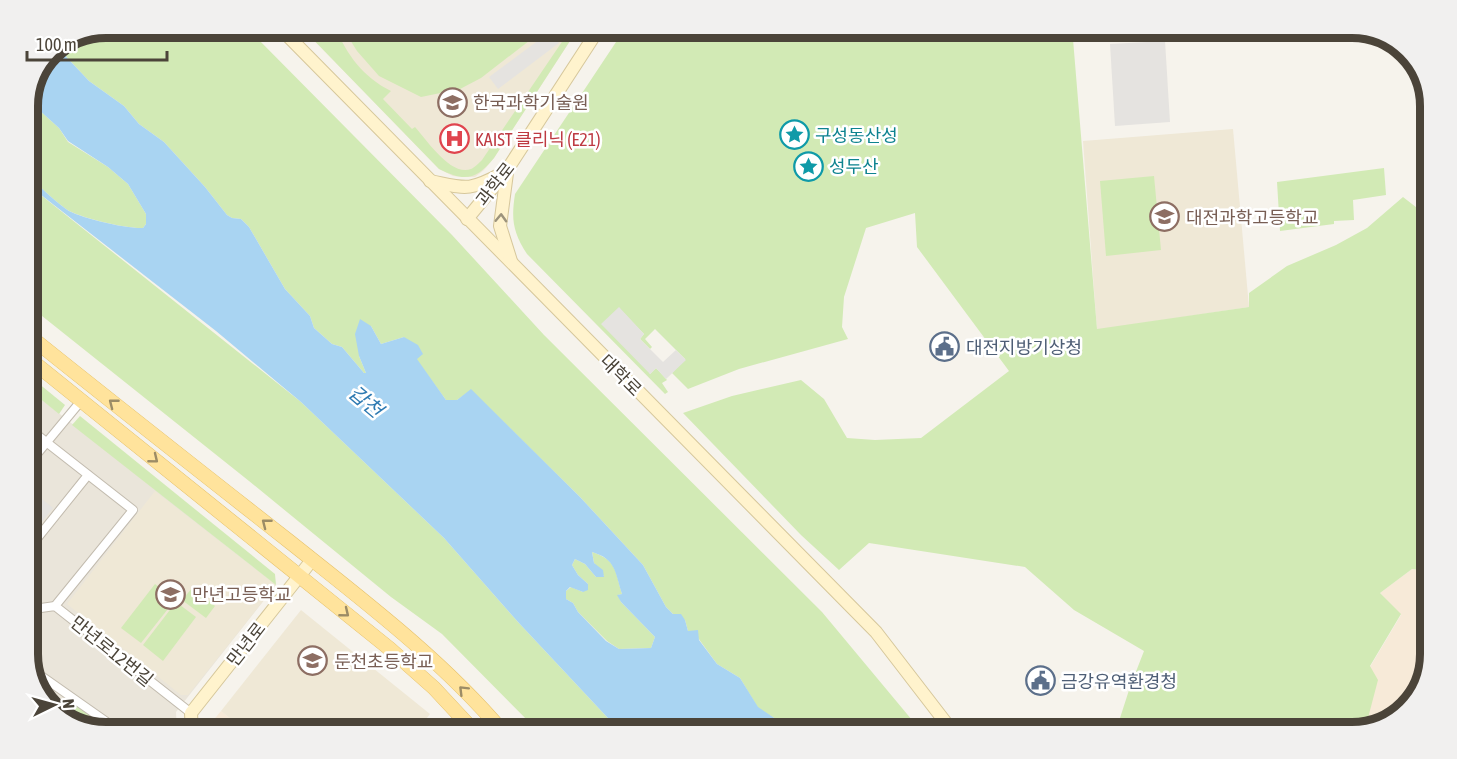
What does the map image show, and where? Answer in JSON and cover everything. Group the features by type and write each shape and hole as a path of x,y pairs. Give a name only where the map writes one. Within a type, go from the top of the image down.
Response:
{"main road":[{"name":"대학로","path":"289,37 876,632 945,722"},
{"name":"과학로","path":"467,219 507,170 593,37"},
{"path":"430,181 463,188 476,187 507,170"},
{"path":"507,170 500,226 512,265"},
{"path":"38,343 401,632 439,666 493,722"},
{"path":"38,366 390,649 434,688 466,722"},
{"name":"만년로","path":"191,714 312,560"},
{"path":"191,714 191,722"}],"street":[{"path":"38,453 81,401"},
{"path":"38,436 133,510 55,606"},
{"path":"38,537 88,475"},
{"name":"만년로12번길","path":"38,608 55,606 191,714"},
{"path":"42,676 107,722"}],"shaded area":[{"name":"한국과학기술원","path":"311,37 573,37 484,170 475,177 462,177 453,176 439,169"},
{"path":"543,37 555,37 559,43 498,89 489,77"},
{"path":"1165,41 1170,122 1115,126 1110,44"},
{"name":"대전과학고등학교","path":"1233,129 1249,307 1097,330 1083,141"},
{"path":"619,307 644,334 640,339 663,362 676,350 686,360 666,379 656,368 650,374 601,324"},
{"path":"38,397 276,585 176,712 176,722 106,722 88,719 61,705 49,691 41,675 38,658"},
{"name":"만년고등학교","path":"155,491 276,585 188,695 181,695 67,604"},
{"path":"38,496 53,508 38,526"},
{"path":"1412,569 1420,570 1419,662 1412,683 1403,698 1389,710 1364,720 1368,718 1370,667 1401,615 1380,593"},
{"name":"둔천초등학교","path":"301,610 430,714 424,722 235,722 221,711"},
{"path":"221,711 235,722 212,722"}],"green space":[{"path":"106,37 256,37 452,235 544,335 822,612 914,722 778,722 758,708 740,678 717,664 693,631 688,631 685,620 673,614 666,607 643,565 580,497 471,390 457,400 446,400 416,359 404,337 381,344 371,326 359,356 366,373 364,373 342,347 332,344 314,328 310,316 285,289 249,227 241,219 227,215 164,142 139,124 124,106 89,81 63,53 80,43 93,39"},
{"path":"311,37 340,37 364,72 391,91 383,99 412,129 415,127 440,156 455,168 463,170 472,168 482,160 565,37 573,37 488,165 476,175 469,177 456,176 439,169"},
{"path":"348,37 534,37 481,78 460,89 421,97 379,76"},
{"path":"619,37 1073,37 1097,329 1249,307 1249,293 1287,266 1336,245 1367,228 1403,197 1419,210 1420,570 1412,569 1380,593 1401,614 1370,666 1378,680 1368,718 1351,722 1114,722 1120,718 1144,651 1074,610 1025,567 869,543 839,570 801,535 683,413 732,396 801,380 824,399 847,438 875,440 921,438 1009,371 917,247 915,213 866,228 844,297 842,327 848,339 739,369 688,389 672,373 685,359 655,329 645,339 652,347 650,349 640,339 644,334 619,308 650,374 656,368 667,380 662,383 668,392 665,394 527,254 516,232 513,219 515,194"},
{"path":"38,109 59,128 68,142 108,167 128,184 146,214 146,224 143,228 104,222 81,216 56,201 38,185"},
{"path":"1384,168 1386,195 1353,200 1354,220 1334,221 1334,224 1280,231 1277,182"},
{"path":"1154,176 1161,250 1106,256 1100,181"},
{"path":"38,193 301,402 444,538 518,622 612,722 529,722 442,634 391,597 38,313"},
{"path":"38,383 65,405 59,414 38,397"},
{"path":"80,416 275,574 276,585 72,425"},
{"path":"592,552 606,559 614,567 622,594 618,595 621,602 655,637 651,648 619,649 607,641 578,612 573,603 566,599 566,591 571,587 583,592 588,584 578,575 572,565 575,559 585,564 596,577 604,576 594,563"},
{"path":"155,584 175,600 141,643 121,628"},
{"path":"193,587 215,606 206,618 182,600"},
{"path":"176,602 196,617 163,661 143,645"},
{"path":"68,699 96,721 76,714 63,706"}],"water":[{"name":"갑천","path":"63,53 89,81 124,106 139,124 164,142 227,215 241,219 249,227 285,289 310,316 314,328 332,344 342,347 364,373 366,373 359,356 355,334 360,319 371,326 381,344 404,337 418,345 423,354 417,359 446,400 457,400 471,389 580,497 643,565 666,607 673,614 681,614 688,631 698,630 699,640 717,664 740,678 758,707 778,722 612,722 518,622 444,538 301,402 216,331 38,193 38,185 61,205 81,216 126,227 143,228 146,224 146,214 128,184 108,167 68,141 59,128 38,109 38,101 40,88 49,68","holes":["592,552 606,558 616,573 622,594 617,595 621,602 655,637 651,648 619,649 606,641 578,612 573,603 566,599 566,591 570,587 583,592 588,590 588,584 578,575 572,565 575,559 585,564 596,577 604,577 603,570 594,563"]}],"place":[{"name":"한국과학기술원","path":"452,102"},
{"name":"구성동산성","path":"794,135"},
{"name":"KAIST 클리닉 (E21)","path":"454,139"},
{"name":"성두산","path":"808,166"},
{"name":"대전과학고등학교","path":"1165,217"},
{"name":"대전지방기상청","path":"945,347"},
{"name":"만년고등학교","path":"171,594"},
{"name":"둔천초등학교","path":"313,661"},
{"name":"금강유역환경청","path":"1040,681"}]}
